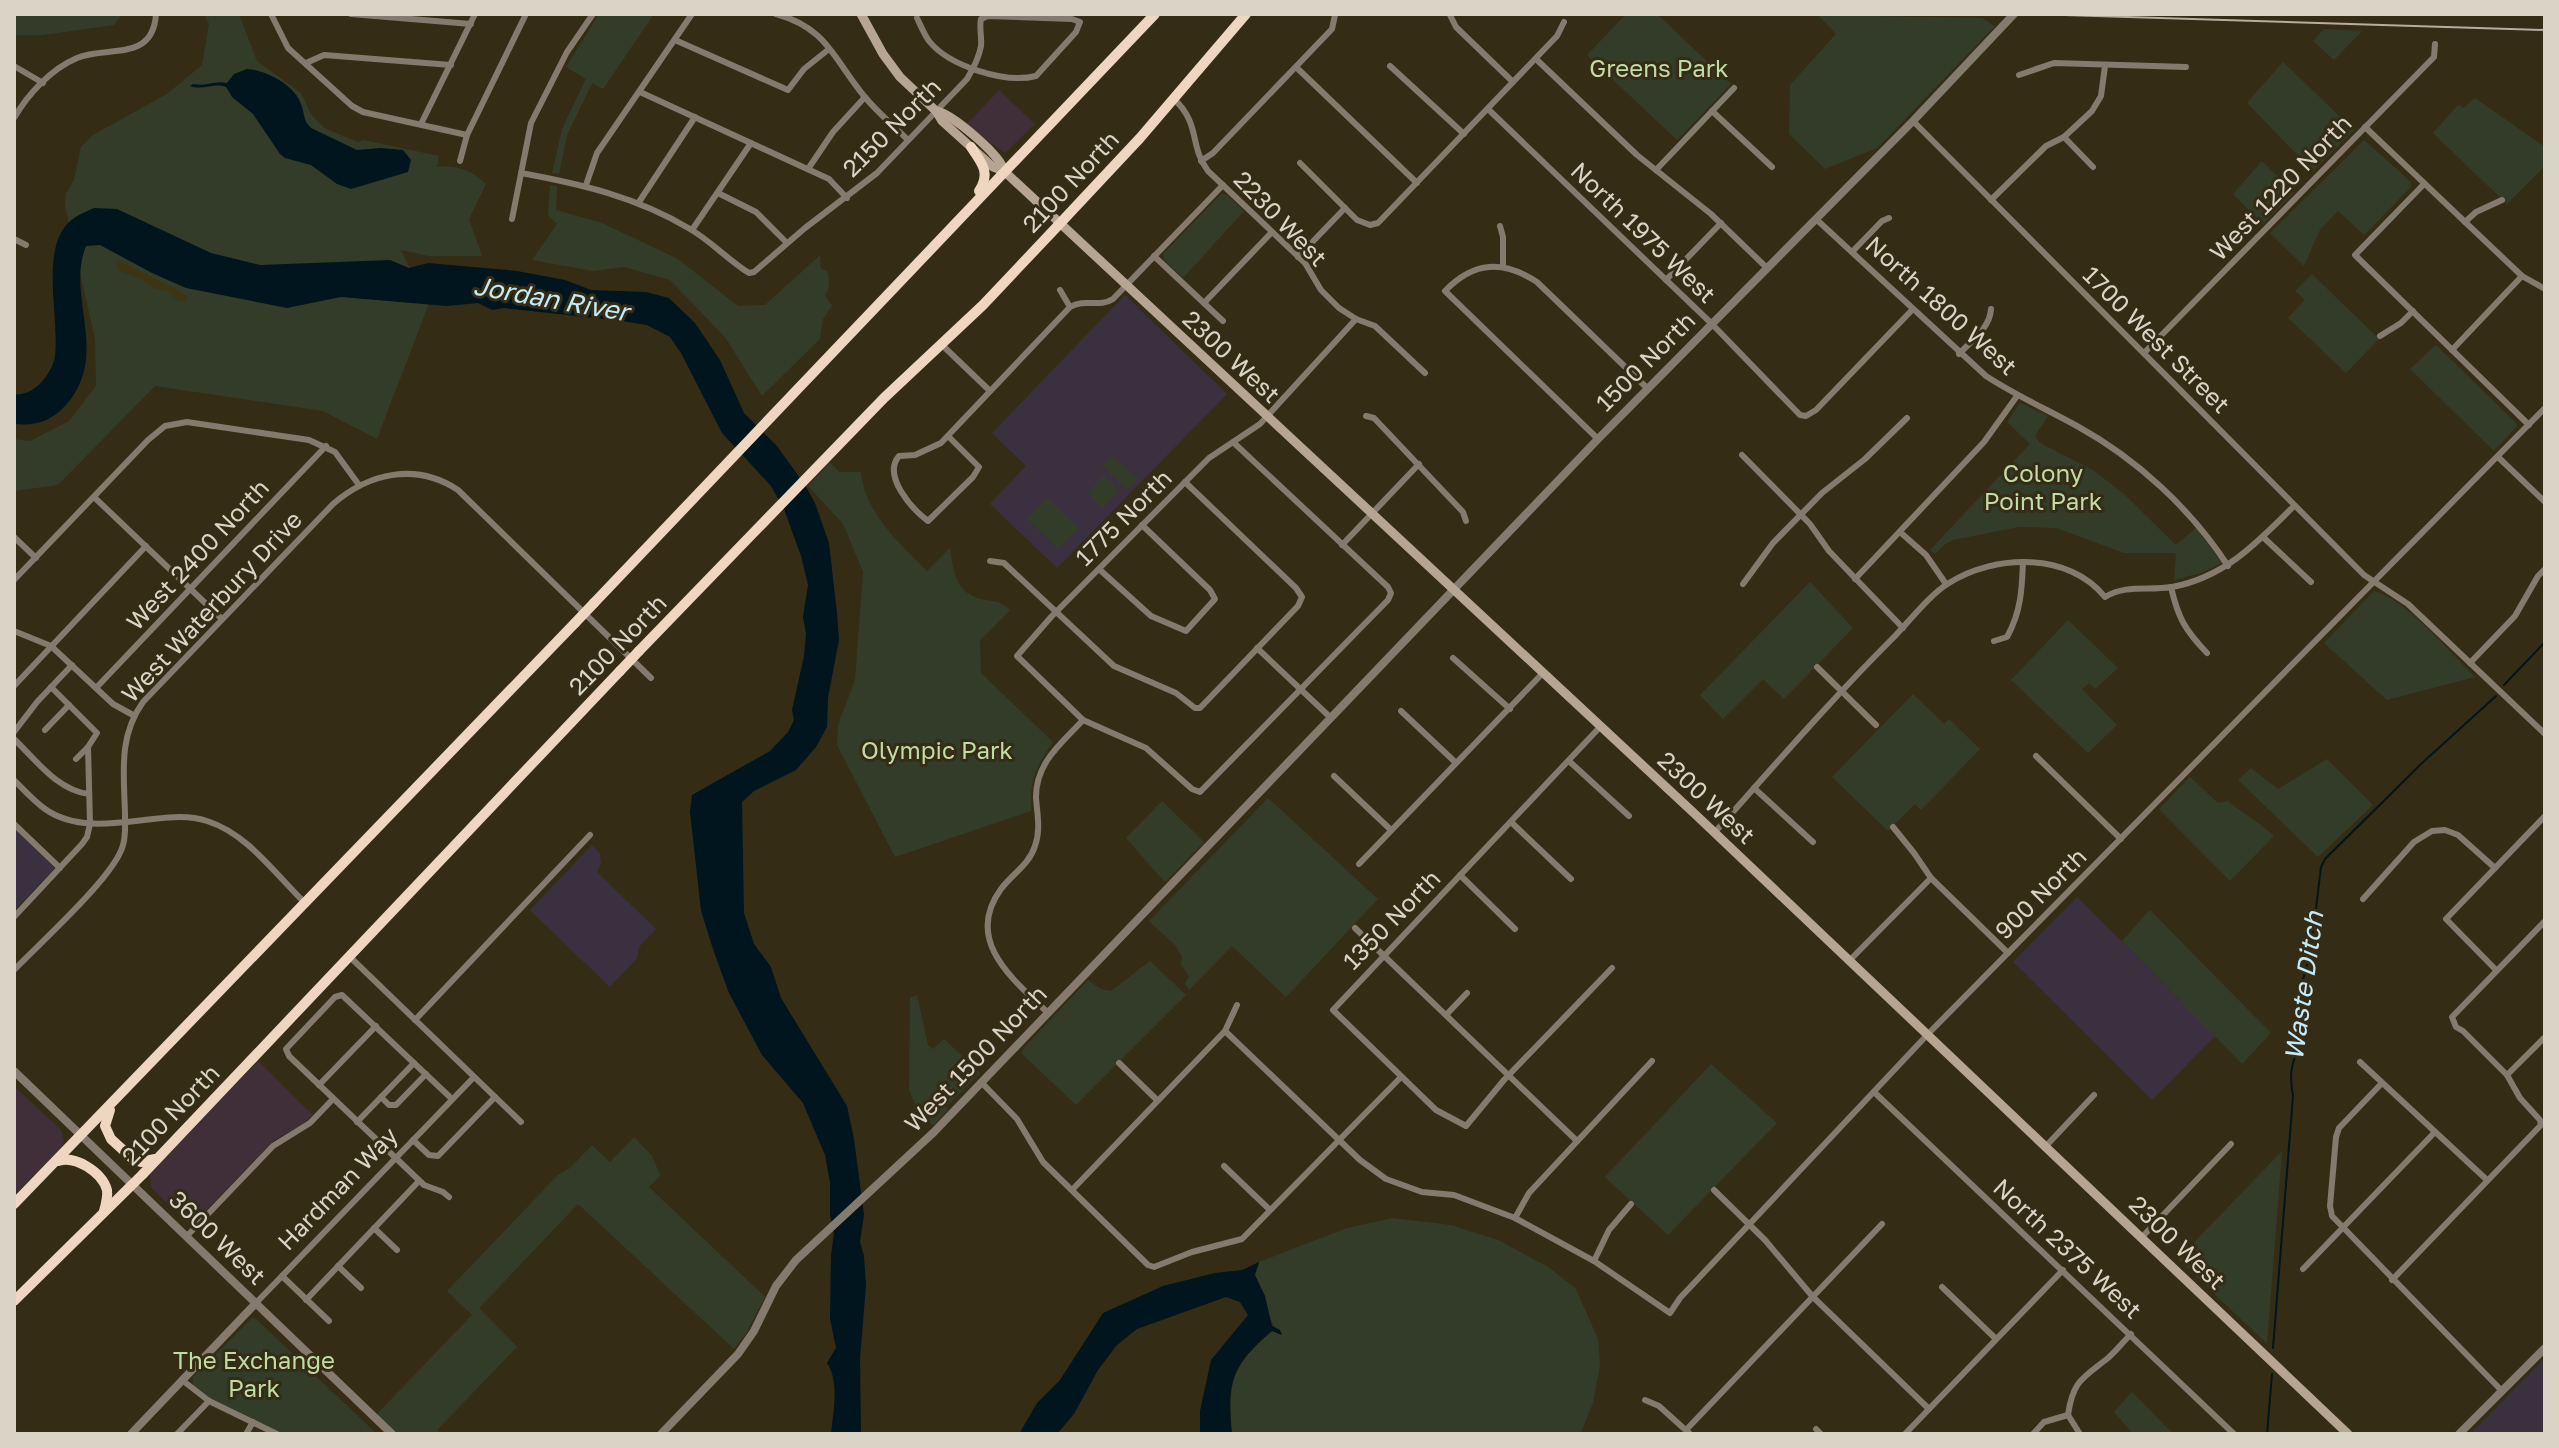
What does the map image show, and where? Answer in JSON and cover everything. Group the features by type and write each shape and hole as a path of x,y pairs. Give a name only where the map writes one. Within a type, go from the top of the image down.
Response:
{"highway":[{"name":"2100 North","path":"14,1204 575,623 1155,14"},
{"name":"2100 North","path":"14,1301 160,1156 770,515 884,398 983,305 1246,14"},
{"path":"950,227 986,178 985,167 971,147"},
{"path":"115,1101 106,1121 106,1130 111,1139 137,1161 149,1161 160,1156"},
{"path":"56,1162 70,1158 78,1160 103,1183 107,1198 101,1216"}],"main road":[{"path":"861,14 891,66 942,121 995,169 1004,171"},
{"path":"936,111 949,115 983,144 1000,159 1004,171"},
{"name":"2300 West","path":"1004,171 1715,832 2348,1434"}],"street":[{"path":"14,118 56,70 76,58 137,47 152,31 156,14"},
{"path":"271,14 284,42 352,106 363,112 467,135"},
{"path":"351,14 471,24"},
{"path":"421,124 475,14"},
{"path":"460,161 467,135 526,14"},
{"path":"512,219 535,116 567,52 593,14"},
{"path":"586,185 594,159 692,14"},
{"path":"776,14 809,26 865,97 908,140"},
{"name":"1500 North","path":"1331,718 1647,388 2016,14"},
{"path":"1201,161 1213,153 1332,29 1335,15"},
{"path":"1450,15 1456,27 1513,82"},
{"name":"2150 North","path":"692,230 743,269 754,272 877,173 967,79 981,46 981,19 988,16 1072,19 1080,22 1076,32 1036,76 993,77 973,69"},
{"path":"917,18 936,48 973,69"},
{"path":"1300,163 1362,223 1370,225 1382,221 1560,33 1564,22"},
{"path":"675,40 788,90 804,69 829,49"},
{"name":"West 1220 North","path":"2144,353 2434,57 2435,44"},
{"path":"306,63 324,55 451,65"},
{"path":"1536,59 1656,170 1721,223 1767,268"},
{"path":"2019,75 2054,63 2186,67"},
{"path":"14,66 43,83"},
{"path":"1390,66 1464,134"},
{"path":"1991,200 2046,146 2064,137 2092,111 2101,96 2105,66"},
{"path":"1296,67 1417,183"},
{"path":"1656,170 1734,88"},
{"path":"640,92 808,169 835,183 847,198"},
{"path":"808,169 833,132 865,97"},
{"name":"2230 West","path":"1173,98 1190,117 1201,161 1309,268 1324,293 1356,319 1375,326 1425,373"},
{"name":"North 1975 West","path":"1488,109 1712,324 1795,410 1806,416 1816,410 1912,310"},
{"path":"1712,111 1772,167"},
{"path":"639,202 695,117"},
{"name":"1700 West Street","path":"1913,121 2294,506 2375,583 2408,604 2545,734"},
{"path":"2365,127 2522,276 2545,289"},
{"path":"2064,137 2093,167"},
{"path":"521,173 586,185 639,202 692,230 751,143"},
{"path":"2424,184 2355,255 2529,425"},
{"path":"948,436 979,467 973,477 928,521 911,505 898,483 894,469 899,456 928,451 948,436 1070,307 1080,302 1107,302 1223,185"},
{"path":"718,193 756,212 787,243"},
{"path":"2465,222 2476,212 2502,200"},
{"path":"1298,257 1345,208"},
{"path":"1852,252 1882,221 1889,218"},
{"name":"North 1800 West","path":"1816,219 1959,354 2017,396 2078,427 2143,471 2198,525 2228,566"},
{"path":"1666,280 1721,223"},
{"path":"1500,226 1503,265"},
{"path":"1204,303 1272,232"},
{"path":"14,239 26,245"},
{"path":"1154,256 1223,321"},
{"path":"1598,439 1445,291 1468,273 1503,265 1537,282 1647,388"},
{"path":"2452,350 2522,276"},
{"path":"1060,290 1070,307"},
{"path":"1959,354 1985,328 1991,318 1991,309"},
{"path":"2380,336 2413,311"},
{"name":"1775 North","path":"1083,720 1017,656 1056,612 1209,458 1266,417 1356,319"},
{"path":"941,344 990,391"},
{"path":"1855,579 1984,442 2017,396"},
{"name":"900 North","path":"1594,1261 1670,1313 1680,1298 1928,1034 2545,408"},
{"path":"1366,416 1374,418 1419,464 1463,512 1466,521"},
{"path":"1743,584 1773,543 1822,493 1865,459 1907,418"},
{"path":"14,580 165,426 197,423 309,440 326,446 343,460 359,485 382,476 412,474 435,479 458,490 651,678"},
{"path":"1048,1013 999,964 990,943 989,921 997,896 1022,869 1034,850 1039,823 1036,790 1040,771 1049,757 1083,720 1146,748 1192,789 1200,792 1388,600 1391,593 1233,442"},
{"name":"West 2400 North","path":"96,688 326,446"},
{"path":"1742,455 1903,628"},
{"path":"2498,457 2545,502"},
{"path":"1342,545 1419,464"},
{"path":"990,561 1004,563 1114,666 1176,693 1195,708 1200,708 1298,606 1302,597 1185,482"},
{"name":"West Waterbury Drive","path":"14,970 118,859 125,835 124,749 133,715 163,679 333,504 359,485"},
{"path":"94,497 222,619"},
{"path":"1715,832 1841,690 1946,584 1973,570 1999,563 2023,562 2042,563 2093,581 2105,597 2120,588 2171,587 2204,579 2228,566 2294,506"},
{"path":"1099,569 1151,616 1186,631 1215,599 1210,590 1142,525"},
{"path":"1900,532 1926,555 1946,584"},
{"path":"14,537 36,558"},
{"path":"2263,537 2311,582"},
{"path":"14,686 146,546"},
{"path":"1994,641 2007,637 2016,621 2021,600 2023,562"},
{"path":"2470,663 2515,616 2545,569"},
{"path":"2171,587 2177,615 2188,633 2207,653"},
{"path":"14,631 51,646 113,704 133,715"},
{"path":"1257,648 1331,718"},
{"path":"1453,658 1510,709"},
{"path":"14,732 72,665"},
{"path":"1817,667 1876,725"},
{"path":"1359,864 1542,674"},
{"path":"51,687 98,735 76,759"},
{"path":"45,730 69,705"},
{"path":"1401,711 1455,762"},
{"name":"West 1500 North","path":"661,1434 738,1354 784,1275 981,1082 1331,718"},
{"name":"1350 North","path":"1509,1075 1466,1126 1436,1110 1333,1010 1600,727"},
{"path":"14,739 61,783 75,792 89,794"},
{"path":"14,917 87,837 90,824 88,747"},
{"path":"2036,756 2121,839"},
{"path":"1569,761 1629,816"},
{"path":"1334,776 1391,830"},
{"path":"14,780 51,813 69,820 90,824 186,817 218,825 248,845 305,903"},
{"path":"1754,788 1813,842"},
{"path":"2496,970 2446,919 2545,816"},
{"path":"1511,822 1571,879"},
{"path":"14,824 60,868"},
{"path":"1893,827 1931,878 2008,953"},
{"path":"2363,899 2414,842 2426,833 2438,830 2463,838 2495,868"},
{"path":"415,1020 590,835"},
{"path":"1460,875 1515,929"},
{"path":"1850,960 1931,878"},
{"path":"2392,1280 2541,1125 2507,1075 2452,1023 2454,1012 2545,921"},
{"path":"1355,928 1577,1141"},
{"path":"350,957 521,1122"},
{"path":"1509,1075 1612,968"},
{"path":"1446,1015 1467,993"},
{"path":"449,1197 419,1181 286,1052 339,995 346,997 452,1099"},
{"path":"1072,1190 1225,1031 1237,1005"},
{"path":"319,1085 376,1026"},
{"path":"1225,1031 1366,1165 1396,1183 1422,1192 1454,1195 1515,1218 1594,1261 1609,1230 1631,1204"},
{"path":"2507,1075 2545,1037"},
{"path":"1515,1218 1529,1193 1652,1061"},
{"path":"2360,1062 2487,1180"},
{"path":"357,1122 414,1063"},
{"path":"1119,1063 1157,1100"},
{"name":"3600 West","path":"14,1071 392,1434"},
{"path":"381,1097 389,1105 396,1105 426,1074"},
{"name":"Hardman Way","path":"131,1434 474,1077"},
{"path":"981,1082 1009,1109 1036,1153 1148,1265 1154,1267 1192,1252 1242,1239 1401,1077"},
{"path":"14,1086 22,1078"},
{"path":"2382,1083 2339,1128 2330,1206 2332,1216 2502,1391"},
{"name":"North 2375 West","path":"1874,1092 2234,1434"},
{"path":"2046,1146 2094,1095"},
{"path":"413,1140 429,1155 436,1157 495,1097"},
{"path":"186,1237 273,1146 310,1123 333,1099"},
{"path":"2303,1269 2435,1132"},
{"path":"2142,1237 2231,1144"},
{"path":"1224,1166 1270,1210"},
{"path":"306,1300 419,1181"},
{"path":"1714,1190 1749,1224 1813,1297 1929,1409"},
{"path":"1645,1400 1659,1406 1688,1432 1882,1224"},
{"path":"374,1228 397,1250"},
{"path":"338,1266 361,1288"},
{"path":"1905,1434 2063,1270"},
{"path":"282,1276 329,1321"},
{"path":"1942,1287 1996,1339"},
{"path":"2080,1434 2068,1415 2073,1391 2079,1380 2107,1359 2131,1334"},
{"path":"2459,1434 2545,1348"},
{"path":"182,1380 209,1401 277,1434"},
{"path":"177,1434 209,1401"},
{"path":"2033,1434 2044,1422 2068,1415"},
{"path":"246,1434 253,1422"}],"shaded area":[{"path":"999,90 1035,124 1005,153 966,125"},
{"path":"1125,295 1227,394 1057,568 990,504 1026,466 992,433"},
{"path":"14,828 55,868 14,911"},
{"path":"592,845 600,854 601,864 597,872 656,929 639,947 637,958 610,987 530,910"},
{"path":"2077,897 2216,1035 2152,1100 2013,962"},
{"path":"258,1061 313,1115 273,1141 191,1226 151,1188 150,1174"},
{"path":"14,1086 61,1130 64,1141 62,1148 14,1195"},
{"path":"2545,1358 2545,1434 2470,1434 2541,1362"}],"green space":[{"path":"14,14 122,14 114,25 43,35 14,35"},
{"path":"204,14 239,14 257,61 301,93 311,114 324,128 358,142 364,140 439,156 437,167 463,170 486,184 469,219 482,256 428,256 401,250 428,306 377,439 323,411 155,386 58,485 14,491 14,439 30,441 69,421 96,386 95,339 65,206 66,193 74,180 81,147 93,135 167,94 202,65 209,24"},
{"path":"599,14 654,14 603,89 592,83 567,135 559,174 552,173 562,129 586,79 566,67"},
{"name":"Greens Park","path":"1626,14 1657,14 1731,84 1677,140 1587,55"},
{"path":"1818,15 1982,18 1995,26 1877,148 1825,169 1789,134 1790,85 1836,34"},
{"path":"2324,29 2362,31 2334,60 2313,41"},
{"path":"2283,62 2354,130 2313,171 2247,103"},
{"path":"2475,98 2545,147 2545,166 2507,204 2433,133 2458,105 2464,108"},
{"path":"2364,140 2411,182 2411,187 2364,235 2338,211 2320,230 2304,266 2270,233"},
{"path":"2262,161 2294,193 2263,224 2233,194"},
{"path":"550,185 557,186 556,210 602,223 678,259 738,306 765,305 820,255 821,269 827,271 829,278 825,295 832,306 823,319 820,339 762,396 725,337 670,280 624,267 593,271 532,260 557,224 548,215"},
{"path":"1221,194 1227,195 1244,211 1183,278 1164,260 1163,254"},
{"path":"2312,274 2379,339 2346,373 2288,318 2305,300 2295,291"},
{"path":"2436,345 2517,424 2494,451 2410,369"},
{"name":"Colony Point Park","path":"2020,403 2048,416 2035,436 2040,443 2093,470 2124,494 2176,545 2196,528 2222,563 2201,573 2174,580 2176,553 2124,553 2056,528 2019,527 1953,540 1935,554 1930,550 2030,444 2007,422"},
{"path":"1112,455 1138,479 1127,490 1102,466"},
{"name":"Olympic Park","path":"830,462 839,472 861,472 876,514 895,539 927,571 950,548 956,576 963,588 975,597 997,602 1010,610 980,641 981,673 1053,742 1035,774 1031,811 895,857 837,745 838,725 855,680 863,572 843,524 808,486"},
{"path":"1104,475 1119,491 1103,508 1087,493"},
{"path":"1047,498 1078,528 1058,549 1027,519"},
{"path":"1810,582 1853,628 1784,699 1763,679 1723,719 1700,695"},
{"path":"2374,591 2413,615 2475,677 2387,700 2324,643"},
{"path":"2068,620 2118,668 2095,689 2089,683 2082,689 2117,725 2088,753 2011,680"},
{"path":"1913,694 1944,724 1949,719 1980,749 1921,810 1915,804 1888,831 1832,777"},
{"path":"2327,759 2373,805 2318,857 2238,780 2251,768 2278,789"},
{"path":"2190,777 2218,803 2228,801 2274,836 2230,881 2159,809"},
{"path":"1268,798 1378,899 1286,997 1232,946 1189,990 1185,984 1189,976 1181,965 1182,957 1175,945 1149,921"},
{"path":"1162,801 1204,842 1165,882 1126,838"},
{"path":"2150,910 2271,1033 2242,1064 2122,941"},
{"path":"1150,961 1186,995 1076,1105 1022,1054 1022,1050 1088,980 1101,989 1111,991"},
{"path":"917,995 928,1045 933,1049 944,1039 980,1073 946,1107 948,1110 933,1126 916,1106 909,1090 910,998"},
{"path":"1711,1064 1777,1123 1668,1235 1605,1177"},
{"path":"634,1137 652,1156 660,1175 649,1187 765,1297 734,1349 578,1204 479,1308 517,1347 437,1430 440,1434 396,1434 376,1415 472,1315 447,1291 558,1175 570,1168 592,1145 610,1162"},
{"path":"2282,1151 2267,1344 2178,1259"},
{"path":"1392,1218 1451,1225 1498,1240 1550,1268 1576,1289 1598,1339 1600,1364 1593,1403 1580,1434 1232,1434 1232,1388 1240,1365 1272,1331 1281,1334 1269,1315 1255,1275 1259,1262 1347,1228"},
{"name":"The Exchange Park","path":"252,1318 377,1434 281,1434 216,1403 193,1386 193,1377"},
{"path":"2132,1392 2173,1434 2133,1434 2114,1412"}],"sand":[{"path":"120,261 180,291 187,296 187,302 118,270 116,264"}],"water":[{"path":"247,69 271,76 293,91 311,128 357,150 403,150 411,160 408,172 351,189 337,184 311,165 280,154 253,114 232,97 226,87 190,86 227,83 234,74"},
{"name":"Jordan River","path":"94,208 117,209 211,253 260,265 390,260 409,268 428,263 517,271 565,280 591,290 646,292 669,298 695,323 720,360 744,413 777,446 805,485 829,543 837,613 839,640 828,698 827,727 816,747 796,770 754,791 742,802 744,913 754,944 771,967 781,998 847,1106 864,1215 860,1242 866,1285 860,1359 861,1434 831,1434 835,1388 827,1363 836,1348 830,1319 834,1234 825,1155 803,1103 762,1055 729,993 701,911 690,812 692,795 770,751 788,732 794,720 792,710 804,656 806,634 803,617 808,585 784,509 771,486 722,433 670,337 647,325 504,308 492,310 478,303 447,306 341,297 287,308 186,288 100,245 86,246 81,266 80,286 87,347 85,368 78,388 53,416 35,423 14,424 14,394 28,392 41,383 55,356 53,260 56,246 67,224"},
{"path":"1259,1262 1255,1275 1265,1296 1272,1326 1282,1335 1272,1331 1240,1365 1230,1401 1232,1434 1200,1434 1200,1411 1211,1360 1248,1315 1240,1302 1226,1297 1137,1329 1116,1346 1098,1370 1074,1414 1057,1434 1019,1434 1037,1403 1060,1380 1103,1313 1163,1286 1215,1273 1242,1270"}],"waterway":[{"name":"Waste Ditch","path":"2504,685 2545,642"},
{"name":"Waste Ditch","path":"2273,1348 2293,1096 2291,1074 2297,1052 2302,983 2311,950 2321,867 2325,859 2421,764 2496,696"},
{"name":"Waste Ditch","path":"2267,1434 2272,1374"}],"railway":[{"path":"2032,14 2545,30"}]}
